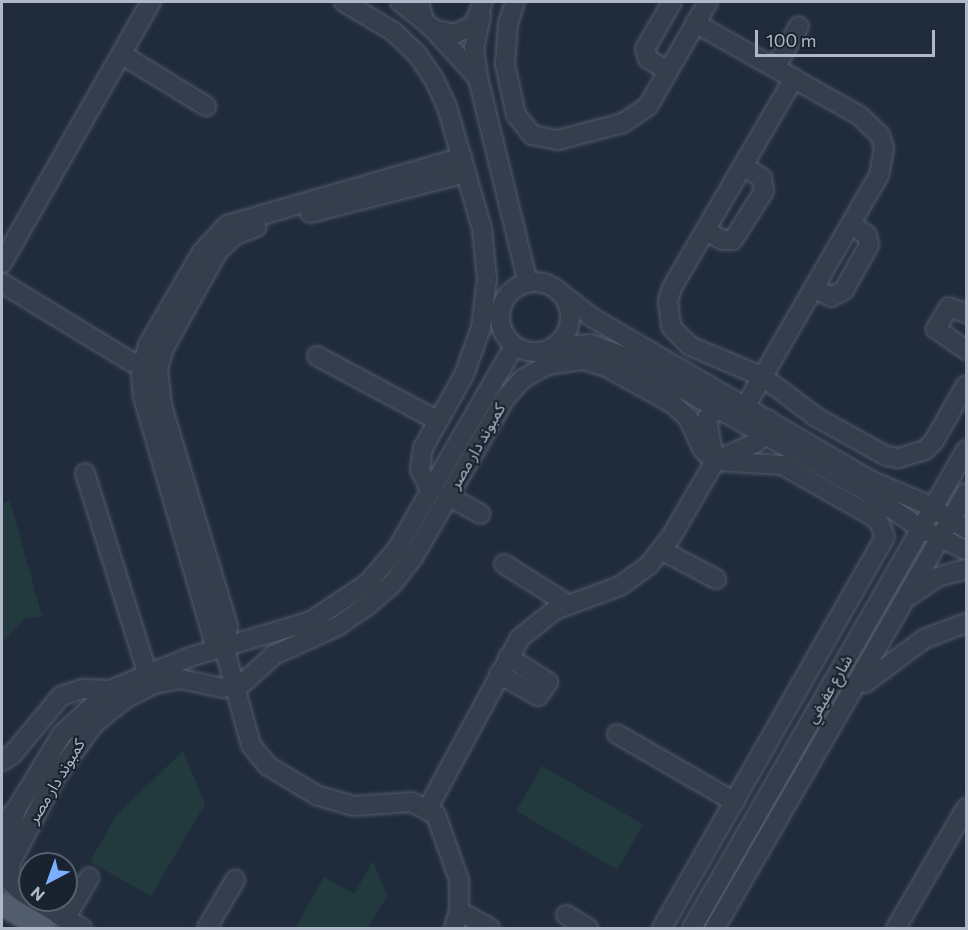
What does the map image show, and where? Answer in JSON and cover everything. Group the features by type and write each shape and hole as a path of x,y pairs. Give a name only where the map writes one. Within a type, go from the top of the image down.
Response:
{"main road":[{"path":"2,904 44,928"}],"street":[{"path":"2,263 151,2"},
{"path":"344,2 394,32 426,66 444,100 482,229 485,304 474,352 420,459 420,470 430,490"},
{"path":"399,2 428,25 478,78"},
{"path":"419,2 428,25 454,34 474,25 483,6"},
{"path":"515,2 508,24 506,64 516,115 532,135 558,140 636,116 648,106 700,9 775,68 860,116 880,135 884,162 851,225 763,376 707,423 715,460"},
{"path":"668,71 648,59 645,49 672,2"},
{"path":"483,6 474,48 478,78 528,283"},
{"path":"775,68 799,26"},
{"path":"121,54 206,106"},
{"path":"794,78 668,300 671,327 679,338 696,349 763,376 828,424 886,456 899,458 925,450 934,441 966,385"},
{"path":"464,165 227,225 202,252 148,345 150,367 143,398 213,638 224,647 251,744 268,766 290,782 327,799 354,806 404,802 428,808 442,824 455,865 457,920 490,928"},
{"path":"706,231 730,241 736,238 749,217 765,184 762,178 743,166"},
{"path":"814,288 835,297 849,282 870,241 851,225"},
{"path":"2,283 150,367"},
{"path":"959,525 933,508 872,481 766,428 730,404 607,349 581,344 555,346 535,352 514,346 502,330 501,310 510,292 528,283 550,286 593,318 730,404 766,428 867,492 920,528 966,550"},
{"path":"555,346 569,326 566,302 559,292"},
{"path":"966,314 949,307 936,327 939,334 966,350"},
{"path":"2,848 16,810 62,734 110,690 147,672 312,621 351,598 397,549 514,346"},
{"path":"316,356 438,422"},
{"name":"كمبوند دار مصر","path":"18,889 11,882 10,864 55,778 94,724 125,699 155,684 180,679 216,687 235,686 248,680 274,655 338,626 380,595 409,563 510,392 535,371 571,359 608,368 673,404 688,418 703,450 715,460"},
{"path":"428,808 508,657 530,628 568,605 620,586 663,551 715,460 750,447 766,428"},
{"name":"شارع عفيفي","path":"692,928 966,450"},
{"path":"662,928 883,546 883,529 879,522 782,465 715,460"},
{"path":"85,473 147,672"},
{"name":"شارع عفيفي","path":"715,928 941,537 959,525 966,493"},
{"path":"448,496 480,514"},
{"path":"663,551 716,579"},
{"path":"504,564 568,605"},
{"path":"905,600 939,577 966,569"},
{"path":"850,697 898,654 924,639 966,623"},
{"path":"499,674 538,696 548,682 508,657"},
{"path":"2,761 12,755 61,696 83,689 110,690"},
{"path":"617,734 735,802"},
{"path":"896,928 966,808"},
{"path":"2,824 16,810"},
{"path":"732,858 750,868"},
{"path":"65,919 89,878"},
{"path":"207,928 235,880"},
{"name":"كمبوند دار مصر","path":"52,912 82,928"},
{"path":"566,915 588,928"}],"green space":[{"path":"10,501 42,616 24,619 2,642 2,504"},
{"path":"183,751 205,804 151,896 90,862 115,817"},
{"path":"542,766 643,824 617,870 516,811"},
{"path":"373,861 387,896 368,928 295,928 324,877 354,894"}]}
